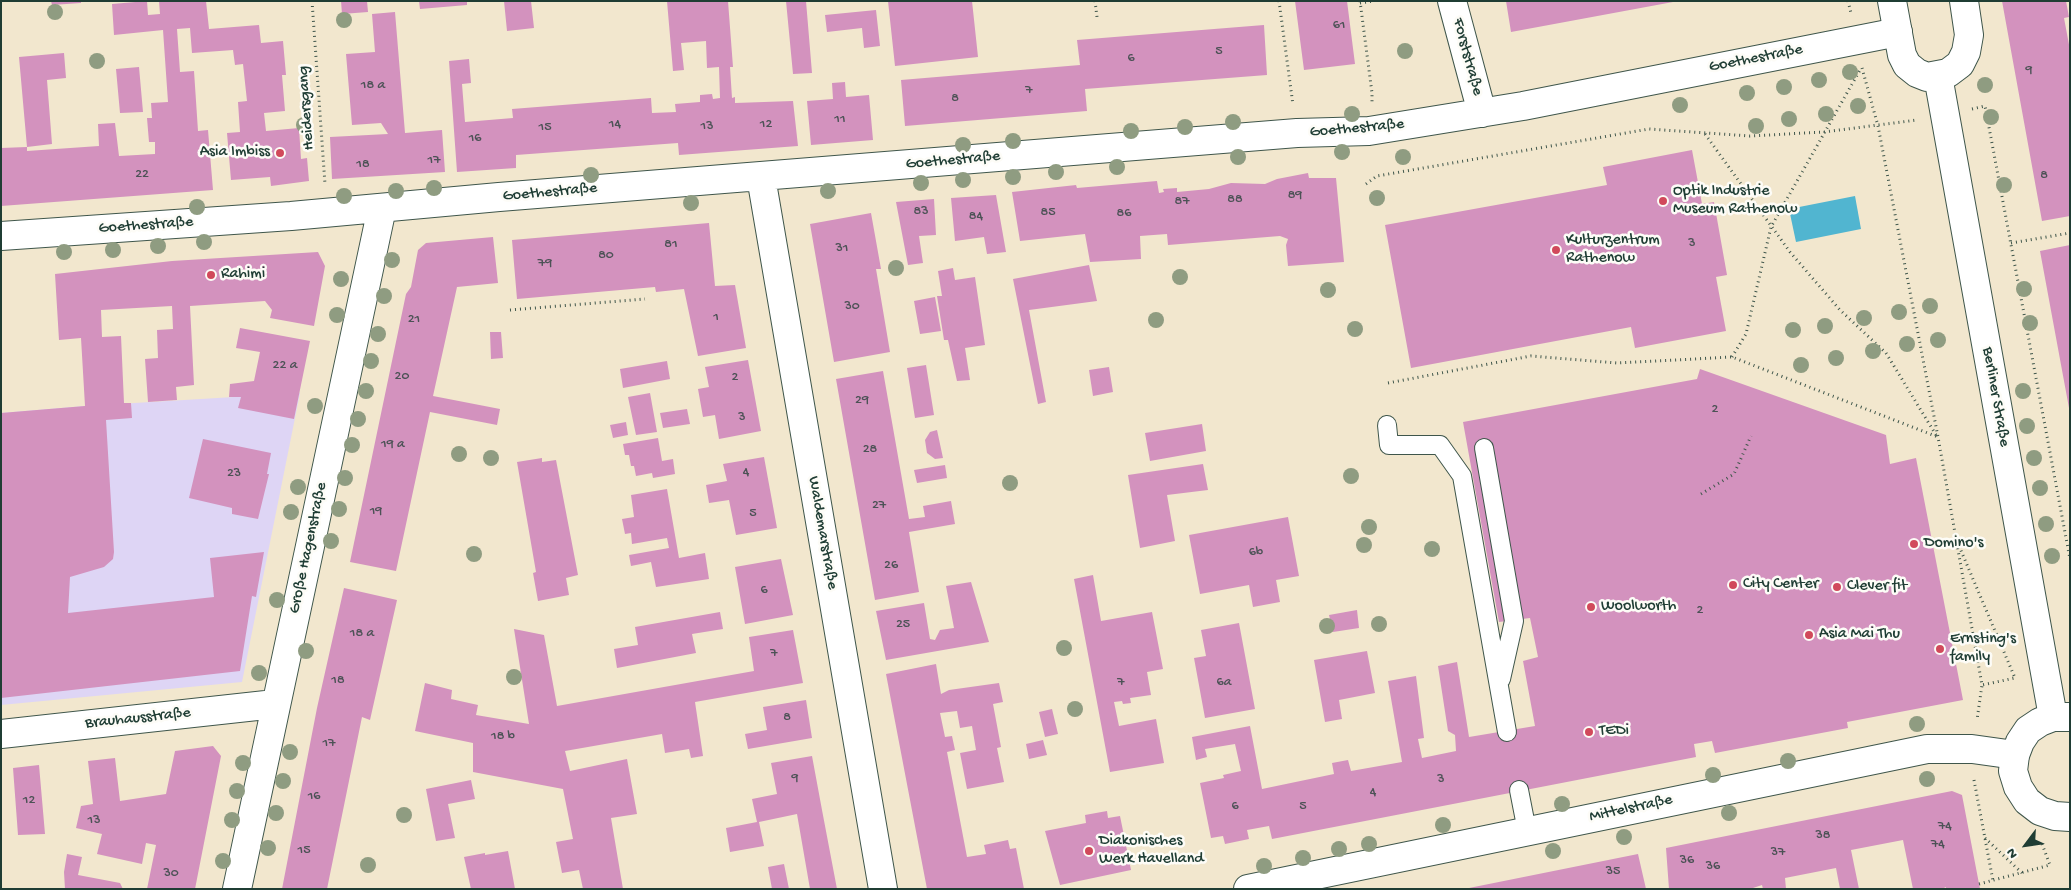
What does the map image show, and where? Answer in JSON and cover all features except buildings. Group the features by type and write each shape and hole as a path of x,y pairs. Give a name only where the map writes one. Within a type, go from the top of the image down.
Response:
{"street":[{"name":"Forststraße","path":"1452,1 1482,113"},
{"path":"1892,1 1902,55 1907,65 1917,73 1927,77 1948,73 1960,64 1966,52 1969,36 1964,1"},
{"name":"Goethestraße","path":"1,236 382,208 1297,133 1369,131 1482,113 1898,32"},
{"name":"Berliner Straße","path":"1938,76 2061,717"},
{"name":"Waldemarstraße","path":"761,177 884,889"},
{"name":"Große Hagenstraße","path":"236,889 382,208"},
{"name":"Brauhausstraße","path":"1,734 276,704"},
{"path":"2061,717 2040,722 2028,730 2014,755 2013,771 2018,787 2027,801 2040,811 2055,816 2070,816"},
{"name":"Mittelstraße","path":"1248,889 1927,749 1972,749 2014,755"}],"lane":[{"path":"1386,425 1389,445 1440,445 1462,476 1507,732"},
{"path":"1484,448 1514,621 1500,686"},
{"path":"1519,790 1526,831"}],"path":[{"name":"Heidersgang","path":"312,1 327,212"},
{"path":"1095,1 1097,17"},
{"path":"1280,1 1297,133"},
{"path":"1372,93 1360,2 1374,1"},
{"path":"1732,357 1746,334 1771,227 1862,67 1878,126 1938,437 1982,685 1977,722"},
{"path":"1968,110 1985,106 2070,559"},
{"path":"1366,184 1377,176 1649,129 1750,136 1824,132 1923,119"},
{"path":"1705,133 1771,227 1840,310 1886,353 1938,437"},
{"path":"2011,243 2070,233"},
{"path":"510,310 645,299"},
{"path":"1388,383 1531,356 1617,364 1732,357 1938,437"},
{"path":"1701,494 1734,474 1751,436"},
{"path":"1956,540 2015,678 1982,685"},
{"path":"1973,779 1993,880"},
{"path":"1984,837 2022,874"},
{"path":"1979,884 2050,865"}],"shaded area":[{"path":"300,393 242,682 1,705 1,413"}],"water":[{"path":"1855,196 1861,229 1796,242 1789,209"}],"place":[{"name":"Asia Imbiss","path":"280,153"},
{"name":"Optik Industrie Museum Rathenow","path":"1663,201"},
{"name":"Kulturzentrum Rathenow","path":"1556,250"},
{"name":"Rahimi","path":"211,275"},
{"name":"Domino's","path":"1914,544"},
{"name":"City Center","path":"1733,585"},
{"name":"Clever fit","path":"1837,587"},
{"name":"Woolworth","path":"1591,607"},
{"name":"Asia Mai Thu","path":"1809,635"},
{"name":"Ernsting's family","path":"1940,649"},
{"name":"TEDi","path":"1589,732"},
{"name":"Diakonisches Werk Havelland","path":"1089,851"}]}
